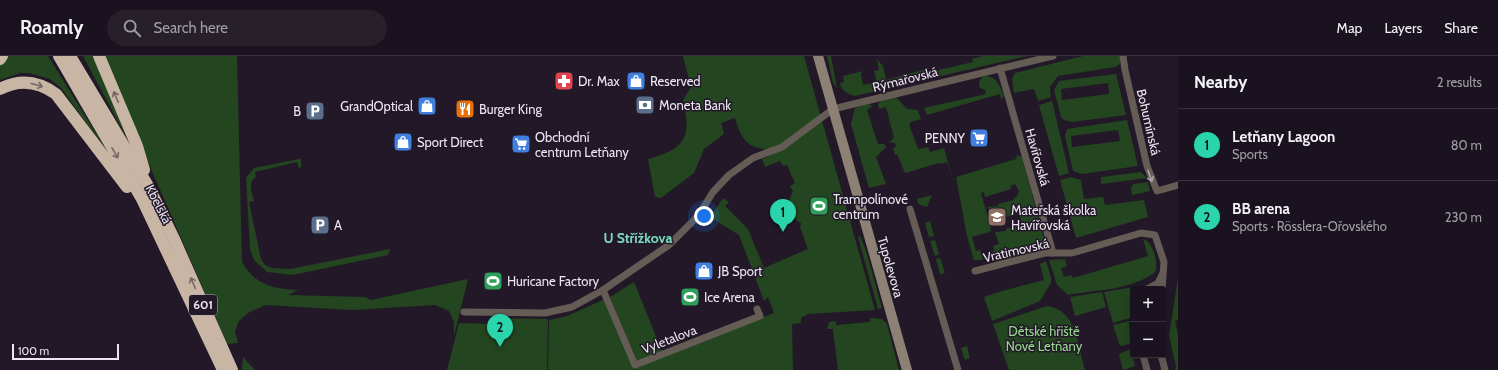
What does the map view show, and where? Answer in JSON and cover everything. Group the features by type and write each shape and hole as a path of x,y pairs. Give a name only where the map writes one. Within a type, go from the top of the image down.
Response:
{"highway":[{"name":"Kbelská","path":"59,56 149,215 223,370"},
{"name":"Kbelská","path":"70,56 116,130 148,186 174,239 232,370"},
{"name":"601","path":"79,56 116,130"},
{"path":"99,56 137,146 148,186"},
{"path":"0,89 15,83 26,82 46,87 56,94 149,215"}],"main road":[{"name":"Tupolevova","path":"818,56 907,370"}],"street":[{"name":"Rýmařovská","path":"833,109 1053,56"},
{"name":"Bohumínská","path":"1123,56 1147,166 1157,191 1178,184"},
{"name":"Havířovská","path":"1000,68 1053,253"},
{"path":"464,312 545,313 572,307 603,290 669,245 698,216 713,192 729,175 753,158 782,147 833,109"},
{"path":"910,209 958,370"},
{"name":"Vratimovská","path":"975,271 1045,253 1072,253 1141,233 1155,235 1164,262 1165,270"},
{"path":"1152,286 1158,283 1165,270"},
{"path":"1162,286 1165,270"},
{"name":"Vyletalova","path":"603,290 635,365 760,316 757,309"},
{"path":"1144,358 1147,370"},
{"path":"1162,358 1165,370"}],"green space":[{"path":"6,56 48,56 117,167 62,89 50,79 29,73 20,73 0,80 0,63"},
{"path":"83,56 93,56 132,148"},
{"path":"102,56 237,56 242,262 247,270 259,281 273,287 298,290 288,295 365,297 371,300 468,279 454,336 454,322 449,311 435,305 352,310 265,305 248,313 239,321 235,331 238,343 227,344"},
{"path":"683,56 804,56 875,310 808,314 801,318 801,323 792,324 793,370 548,370 549,320 567,316 605,299 635,368 774,313 768,297 764,301 739,235 710,217 723,198 729,202 725,206 748,229 764,268 808,249 800,227 801,223 797,221 789,201 793,191 790,186 795,183 787,165 783,166 780,161 765,167 762,159 769,156 765,149 753,146 745,140 739,130 735,118 721,123 724,134 704,149 694,173 661,198 655,197 648,159 670,151 678,146 686,133 686,113 683,100 691,87"},
{"path":"827,56 831,56 837,88 833,83"},
{"path":"983,56 1027,56 855,96 843,90 840,83 844,82 843,76 863,71 861,74 863,85 877,82 874,71 879,70 877,59 883,66 886,80 923,70 929,70 930,72 973,62 972,59"},
{"path":"1083,56 1120,56 1120,64 1115,67 1058,76 1050,87 1051,97 1038,101 1034,89 1014,93 1012,79 1015,73"},
{"path":"1116,74 1126,115 1072,122 1064,120 1061,117 1054,90 1059,81","holes":["1108,83 1109,94 1062,100 1061,89"]},
{"path":"989,76 997,82 1004,96 1001,100 1000,94 927,115 924,108 986,94 985,90 980,88 979,82 982,77"},
{"path":"896,97 907,109 918,110 921,119 909,124 918,149 928,147 930,152 944,148 954,184 947,162 905,173 897,154 895,155 893,148 896,147 895,143 889,142 894,138 886,107 879,109 878,105 880,101"},
{"path":"1052,101 1069,173 1059,176 1039,105"},
{"path":"868,104 873,106 867,110 878,144 884,144 886,147 876,157 886,184 869,188 851,124 855,108"},
{"path":"1127,120 1138,166 1082,174 1073,171 1065,136 1067,129","holes":["1118,130 1120,141 1072,147 1071,136"]},
{"name":"Mateřská školka Havířovská","path":"1017,155 1022,157 1044,239 1044,246 1040,251 997,262 992,259 991,253 994,250 993,246 999,244 995,232 1006,231 1006,229 1021,223 1021,216 1018,213 1000,219 998,218 998,220 992,222 988,207 998,206 998,204 1014,200 1014,197 1016,198 1019,191 1015,184 1010,186 1011,189 985,197 984,192 981,193 991,228 990,230 992,231 983,234 981,233 982,234 972,237 976,251 980,250 983,260 974,260 967,236 956,177 1016,159"},
{"path":"301,159 301,167 299,168 297,162 255,172 256,177 253,179 251,185 254,201 249,202 261,259 265,265 272,268 290,269 390,249 388,255 293,275 267,272 254,260 250,249 246,178 254,168"},
{"path":"1141,172 1147,178 1101,184 1101,177"},
{"path":"1071,177 1081,180 1084,199 1103,197 1105,205 1144,200 1148,217 1076,238 1060,180"},
{"path":"1148,182 1150,191 1132,195 1131,187 1133,184"},
{"path":"932,195 927,207 918,204 917,199"},
{"path":"930,221 934,236 929,237 925,223"},
{"path":"860,236 866,251 882,308 878,309 858,237"},
{"path":"1143,239 1150,244 1156,259 1155,272 1146,278 1125,286 1068,295 1057,285 1049,260 1065,259 1067,266 1061,268 1064,277 1071,275 1073,278 1148,256"},
{"path":"935,240 939,254 935,256 930,241"},
{"path":"940,258 945,273 940,274 936,259"},
{"path":"1046,261 1051,277 1051,283 1040,301 992,321 984,297 1044,280 1040,264"},
{"path":"1178,278 1178,320 1175,321 1178,335 1178,370 1175,370 1176,367 1169,336"},
{"path":"634,282 662,351 637,361 610,297"},
{"path":"1130,288 1130,318 1113,323 1104,292"},
{"path":"1102,292 1106,307 1075,316 1070,297"},
{"name":"Dětské hřiště Nové Letňany","path":"1047,306 1057,309 1065,314 1075,330 1085,370 1009,370 993,324"},
{"path":"496,318 548,319 547,370 447,370 459,323 489,324 489,321 495,321"},
{"path":"870,318 882,319 887,324 899,370 838,370 833,329 827,329 829,322 836,321 836,325 870,322"},
{"path":"1129,321 1130,344 1121,346 1119,344 1113,325"},
{"path":"967,346 970,358 965,360 961,348"},
{"path":"1130,349 1130,358 1133,358 1135,366 1123,370 1119,354"},
{"path":"243,357 255,370 242,370"}],"place":[{"name":"Dr. Max","path":"564,81"},
{"name":"Reserved","path":"636,81"},
{"name":"Moneta Bank","path":"645,105"},
{"name":"GrandOptical","path":"427,106"},
{"name":"Burger King","path":"465,109"},
{"name":"B","path":"315,111"},
{"name":"PENNY","path":"979,138"},
{"name":"Sport Direct","path":"403,142"},
{"name":"Obchodní centrum Letňany","path":"521,144"},
{"name":"Trampolínové centrum","path":"819,206"},
{"name":"Mateřská školka Havířovská","path":"997,217"},
{"name":"A","path":"320,225"},
{"name":"Letňany Lagoon","path":"783,232"},
{"name":"JB Sport","path":"704,271"},
{"name":"Huricane Factory","path":"493,281"},
{"name":"Ice Arena","path":"690,297"},
{"name":"BB arena","path":"500,347"}],"district":[{"name":"U Střížkova","path":"638,238"}]}
